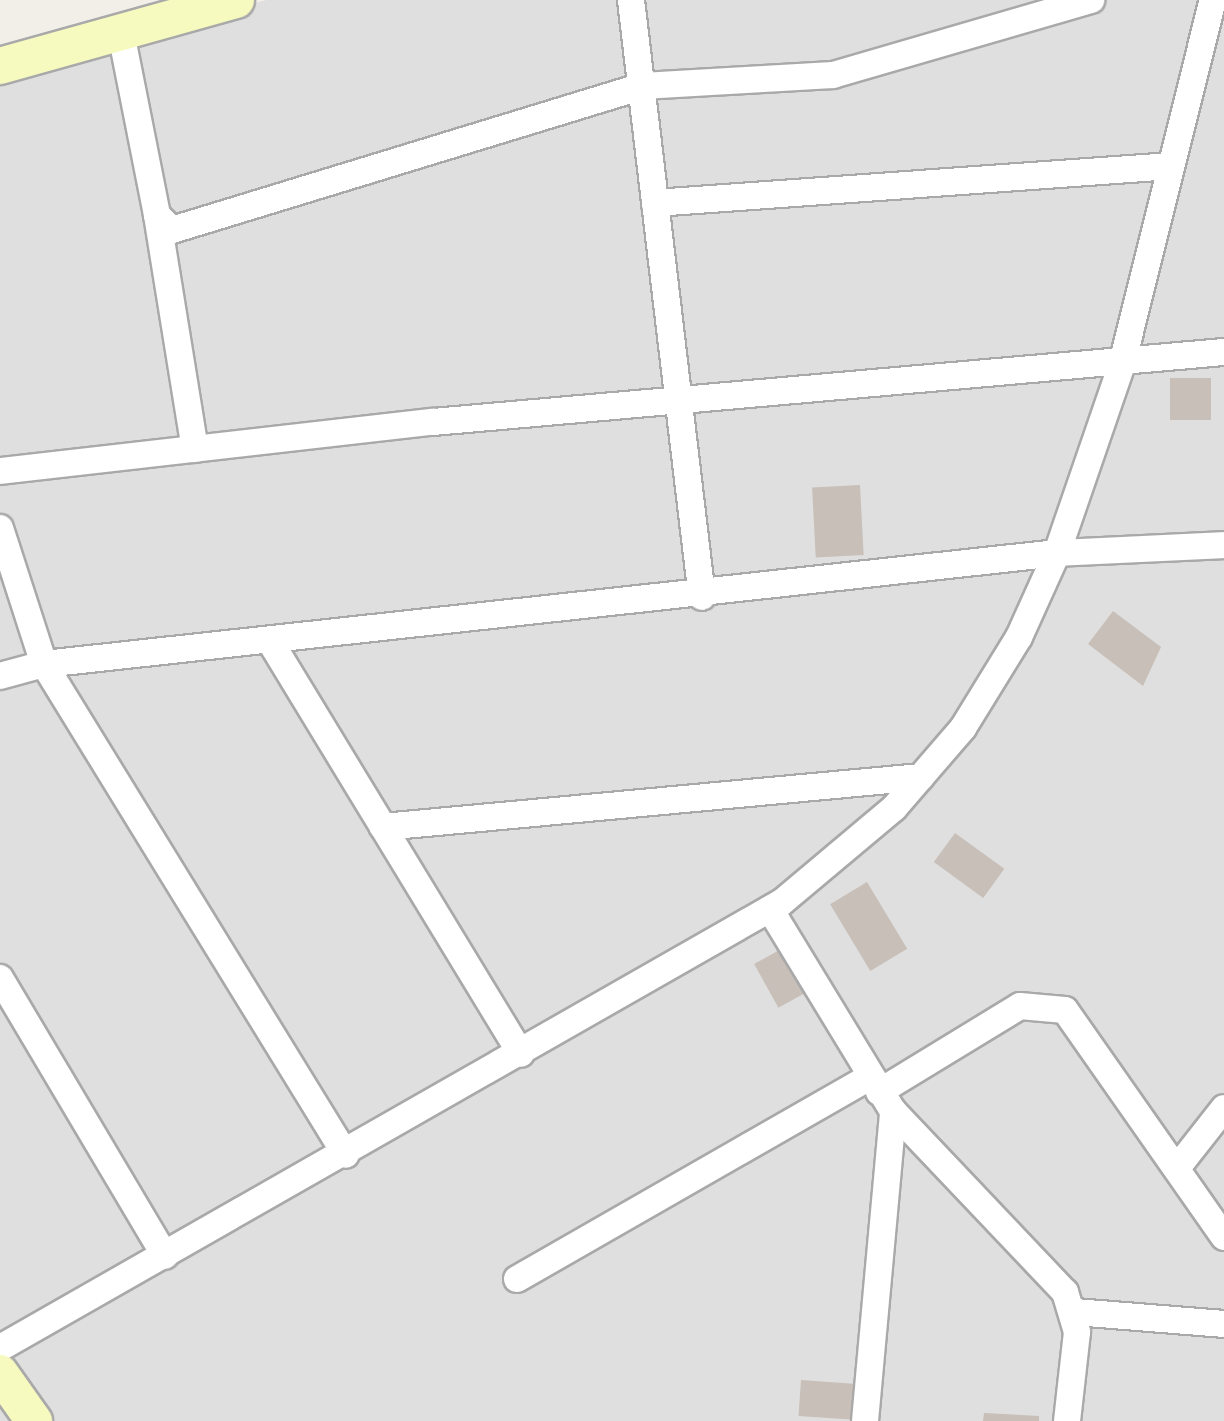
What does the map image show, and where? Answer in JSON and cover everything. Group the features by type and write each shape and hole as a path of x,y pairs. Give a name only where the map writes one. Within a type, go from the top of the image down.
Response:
{"main road":[{"path":"0,66 236,0"},
{"path":"0,1373 34,1421"}],"street":[{"path":"631,0 702,597"},
{"path":"157,215 172,230 200,227 642,86 833,75 1091,0"},
{"path":"0,1348 346,1155 770,909 894,808 963,728 1019,637 1057,553 1122,364 1213,0"},
{"path":"121,33 157,215 195,449"},
{"path":"655,203 1171,166"},
{"path":"0,471 678,400 1122,364 1224,352"},
{"path":"0,528 44,664 346,1155"},
{"path":"0,676 44,664 702,597 1057,553 1224,545"},
{"path":"270,641 521,1054"},
{"path":"383,827 921,777"},
{"path":"770,909 880,1093 1065,1292 1075,1312 1067,1421"},
{"path":"0,978 165,1256"},
{"path":"517,1279 880,1093 1020,1006 1049,1004 1084,1029 1224,1237"},
{"path":"865,1421 880,1093"},
{"path":"1177,1168 1224,1108"},
{"path":"1075,1312 1224,1324"}],"shaded area":[{"path":"266,0 1224,0 1224,1421 0,1421 0,72"}],"building":[{"path":"1170,378 1211,378 1211,420 1170,420"},
{"path":"860,485 864,555 816,557 812,488"},
{"path":"1113,611 1161,647 1143,686 1088,644"},
{"path":"955,833 1004,869 983,898 934,862"},
{"path":"867,882 907,949 870,971 830,904"},
{"path":"783,948 807,992 778,1008 754,964"},
{"path":"801,1380 857,1384 854,1420 798,1416"},
{"path":"984,1413 1039,1416 1039,1421 983,1421"}]}
